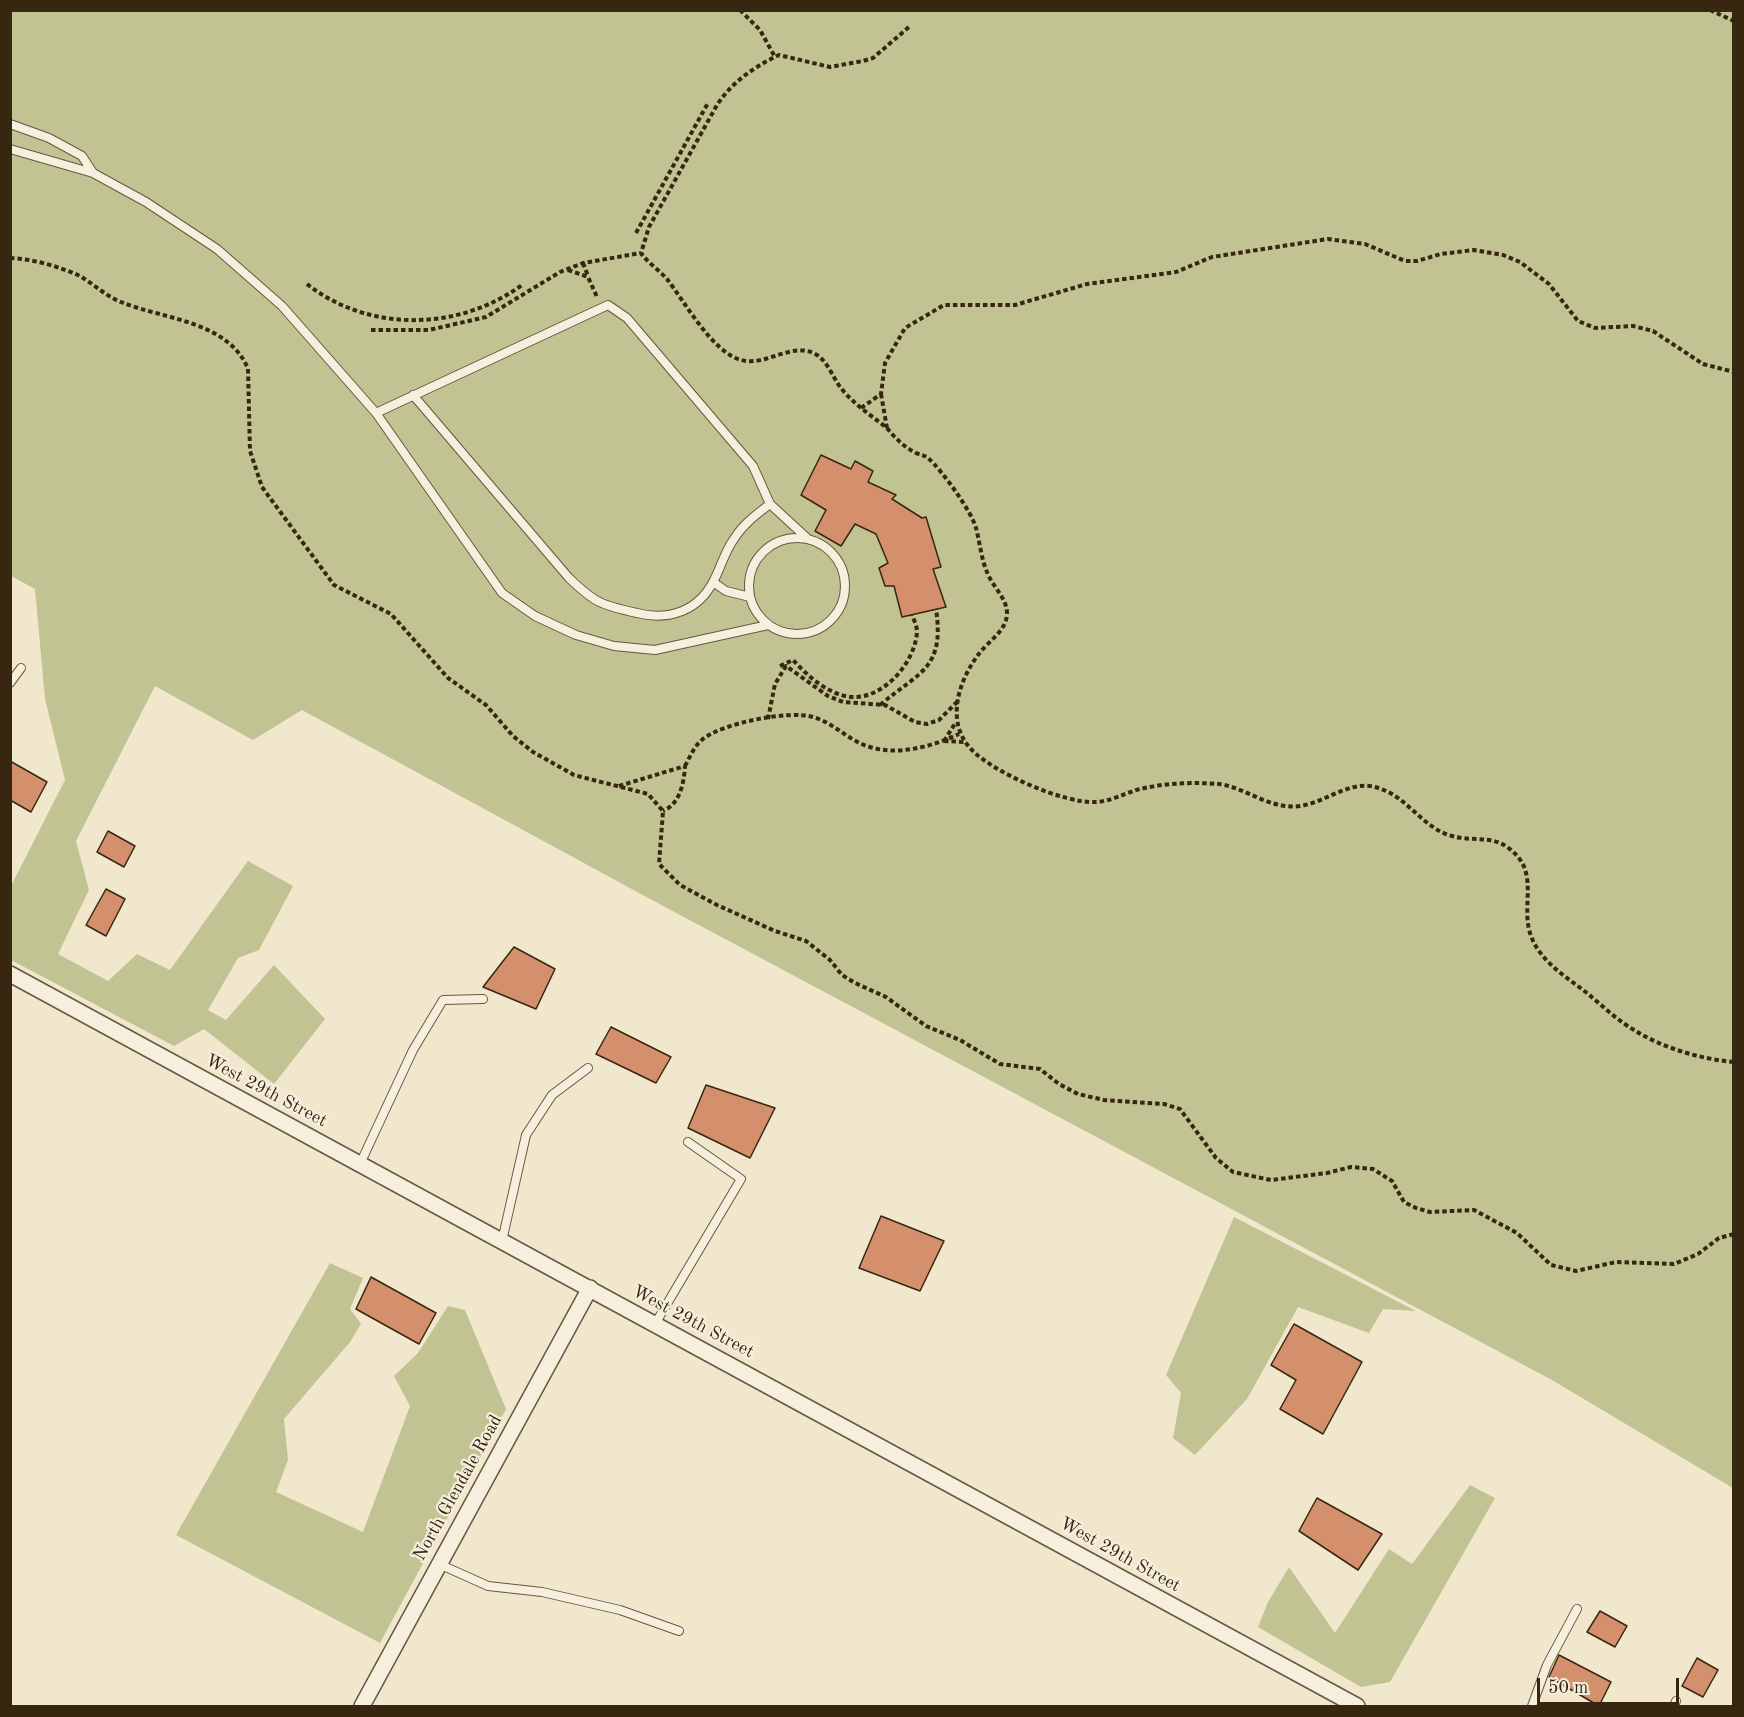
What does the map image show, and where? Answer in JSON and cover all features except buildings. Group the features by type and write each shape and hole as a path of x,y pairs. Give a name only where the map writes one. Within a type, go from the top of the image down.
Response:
{"street":[{"name":"West 29th Street","path":"10,974 1357,1707"},
{"name":"North Glendale Road","path":"362,1707 590,1288"}],"lane":[{"path":"10,124 49,138 82,156 93,173"},
{"path":"10,149 93,173 146,202 217,249 282,306 376,412 502,593 535,616 576,634 614,646 655,650 768,625"},
{"path":"376,412 608,305 627,318 753,466 771,504 808,539 823,545 834,555 842,568 846,584 844,599 837,614 827,625 805,633 782,632 768,625 754,607 750,597 749,581 754,565 763,552 784,540 808,539"},
{"path":"413,396 569,578 592,600 647,616 672,615 693,607 713,582 734,538 750,520 771,504"},
{"path":"713,582 726,591 750,597"},
{"path":"10,683 21,668"},
{"path":"360,1164 412,1050 443,1000 483,999"},
{"path":"502,1241 526,1135 552,1095 588,1068"},
{"path":"655,1324 741,1179 688,1142"},
{"path":"439,1564 488,1586 542,1592 620,1610 680,1631"},
{"path":"1532,1707 1547,1665 1577,1609"}],"path":[{"path":"740,10 760,30 775,57"},
{"path":"1710,10 1734,21"},
{"path":"641,253 649,227 726,92 740,79 779,55 830,67 873,58 909,27"},
{"path":"636,233 708,103"},
{"path":"886,428 880,394 885,363 905,328 944,305 1015,305 1087,284 1176,272 1212,257 1328,239 1365,244 1405,261 1418,261 1441,254 1474,250 1503,255 1520,262 1543,278 1578,321 1595,328 1632,326 1653,331 1703,364 1734,372"},
{"path":"371,330 429,330 486,317 567,269 583,263 641,253"},
{"path":"641,253 651,266 664,276 712,339 728,354 752,361 796,350 818,356 841,388 861,408 903,445 927,456 968,508 989,578 1007,609 1005,626 977,657 964,678 958,701 956,721 959,734 983,761 1000,772 1077,802 1096,802 1139,789 1188,783 1222,785 1241,789 1267,802 1292,806 1314,803 1350,787 1367,785 1385,790 1434,827 1451,836 1482,837 1499,842 1521,860 1527,873 1527,913 1530,933 1538,950 1562,975 1641,1034 1683,1051 1734,1062"},
{"path":"10,258 30,259 78,275 120,302 194,325 224,339 235,348 243,357 248,369 250,451 262,487 334,585 391,614 448,678 486,705 513,736 533,752 574,775 648,794 663,811 659,864 680,885 750,920 806,941 830,960 842,975 886,997 926,1026 960,1040 1000,1064 1040,1069 1059,1084 1078,1094 1104,1100 1164,1104 1180,1109 1216,1158 1233,1172 1271,1180 1364,1166 1387,1177 1404,1202 1430,1212 1474,1210 1517,1233 1551,1265 1576,1271 1616,1262 1674,1264 1698,1254 1719,1238 1734,1234"},
{"path":"583,263 595,288 600,309"},
{"path":"567,269 588,277"},
{"path":"307,284 334,303 367,316 414,321 470,312 509,295 522,285"},
{"path":"861,408 880,394"},
{"path":"880,705 910,684 928,666 937,648 939,632 936,609"},
{"path":"780,666 793,660 807,675 827,689 846,696 859,696 873,691 888,685 914,648 917,630 912,615"},
{"path":"768,719 775,684 786,666 828,696 843,702 880,705 893,709 915,722 927,724 939,720 958,701"},
{"path":"663,811 671,807 678,798 685,766 701,740 734,726 768,719 813,717 871,748 912,749 943,741 959,734"},
{"path":"943,741 956,721"},
{"path":"943,741 965,742"},
{"path":"617,787 685,766"}],"green space":[{"path":"11,11 1733,11 1733,1488 1552,1380 652,900 302,710 253,740 155,686 76,841 89,890 58,954 108,981 137,954 170,970 248,861 293,886 259,950 238,958 208,1010 226,1020 274,965 325,1019 274,1084 204,1029 174,1046 11,960 10,888 65,780 45,699 35,589 11,576"},
{"path":"1234,1217 1416,1311 1383,1309 1369,1333 1298,1307 1247,1399 1195,1455 1173,1438 1181,1393 1166,1375"},
{"path":"330,1263 363,1278 350,1309 361,1324 350,1342 284,1419 288,1460 276,1492 363,1532 410,1406 394,1376 418,1353 448,1306 465,1310 506,1409 380,1643 176,1535"},
{"path":"1470,1485 1495,1498 1390,1682 1361,1687 1258,1627 1268,1602 1289,1567 1335,1633 1389,1549 1412,1564"}]}
